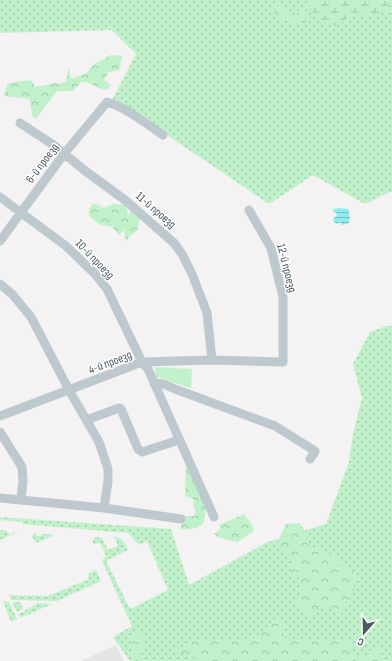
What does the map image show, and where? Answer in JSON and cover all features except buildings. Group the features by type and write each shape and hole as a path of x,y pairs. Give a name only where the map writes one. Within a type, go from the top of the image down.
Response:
{"street":[{"name":"6-й проезд","path":"0,241 64,154 107,102 116,105 163,135"},
{"name":"11-й проезд","path":"20,122 55,146 126,200 174,243 182,254 192,274 207,313 212,360"},
{"name":"10-й проезд","path":"0,197 66,246 95,274 107,289 142,362 148,369 214,517"},
{"name":"12-й проезд","path":"249,210 271,248 282,288 283,362"},
{"path":"0,284 12,294 32,317 69,390 99,442 108,469 108,481 104,508"},
{"name":"4-й проезд","path":"0,416 142,362 212,360 283,362"},
{"path":"154,384 164,384 275,426 315,451 310,459"},
{"path":"89,419 117,408 121,409 138,449 142,452 179,440"},
{"path":"0,432 22,468 21,500"},
{"path":"0,498 104,508 181,519"}],"shaded area":[{"path":"116,645 124,661 81,661"}],"green space":[{"path":"0,0 392,0 392,192 389,192 365,204 313,175 269,204 133,112 112,100 136,54 112,30 0,33"},
{"path":"306,0 388,0 388,13 352,15 336,26 315,19"},
{"path":"274,3 290,14 298,14 308,9 306,22 295,24 284,20 273,11"},
{"path":"111,55 122,56 119,70 109,72 104,80 111,85 107,90 81,82 73,91 57,91 36,119 32,116 30,99 4,96 8,83 31,80 35,87 66,82 69,67 71,79 87,73 94,64"},
{"path":"93,203 104,208 113,204 126,205 128,215 133,210 140,216 137,231 126,241 124,230 119,235 112,227 99,224 89,216 89,209"},
{"path":"386,326 392,326 392,661 130,661 113,637 132,626 102,561 106,556 100,543 95,544 93,543 93,540 95,537 102,538 108,550 118,546 114,537 120,538 126,544 128,550 106,561 130,609 168,590 147,541 139,545 128,533 23,524 22,522 0,520 0,517 171,529 189,585 268,542 326,524 349,462 353,434 362,398 353,364 370,332"},
{"path":"155,367 192,369 191,388 156,377"},
{"path":"186,462 206,506 204,523 197,528 180,530 184,516 195,516 193,499 185,496"},
{"path":"244,514 254,529 253,532 238,542 220,538 214,534 221,529 219,525"},
{"path":"300,523 306,533 307,544 342,560 339,565 356,570 356,579 350,598 337,613 326,607 309,616 296,604 302,588 302,579 291,575 292,560 278,541 286,524"},
{"path":"0,530 7,531 7,533 12,534 13,532 17,532 0,540"},
{"path":"34,533 37,536 41,536 42,534 52,534 53,536 36,543 32,536"},
{"path":"96,570 101,581 57,601 11,600 9,595 48,596 89,579 89,573"},
{"path":"3,601 9,602 17,619 11,622"},
{"path":"12,602 20,602 23,609 17,612"},
{"path":"39,603 52,604 20,618 18,614"},
{"path":"281,614 284,638 349,639 356,661 203,661 176,651 190,640 254,638"},
{"path":"140,631 144,641 140,661 136,661 133,654 132,634"},
{"path":"382,642 381,661 357,661"}],"water":[{"path":"339,208 348,209 350,217 349,223 342,225 340,222 337,224 334,222 333,219 337,215 332,210"}]}
